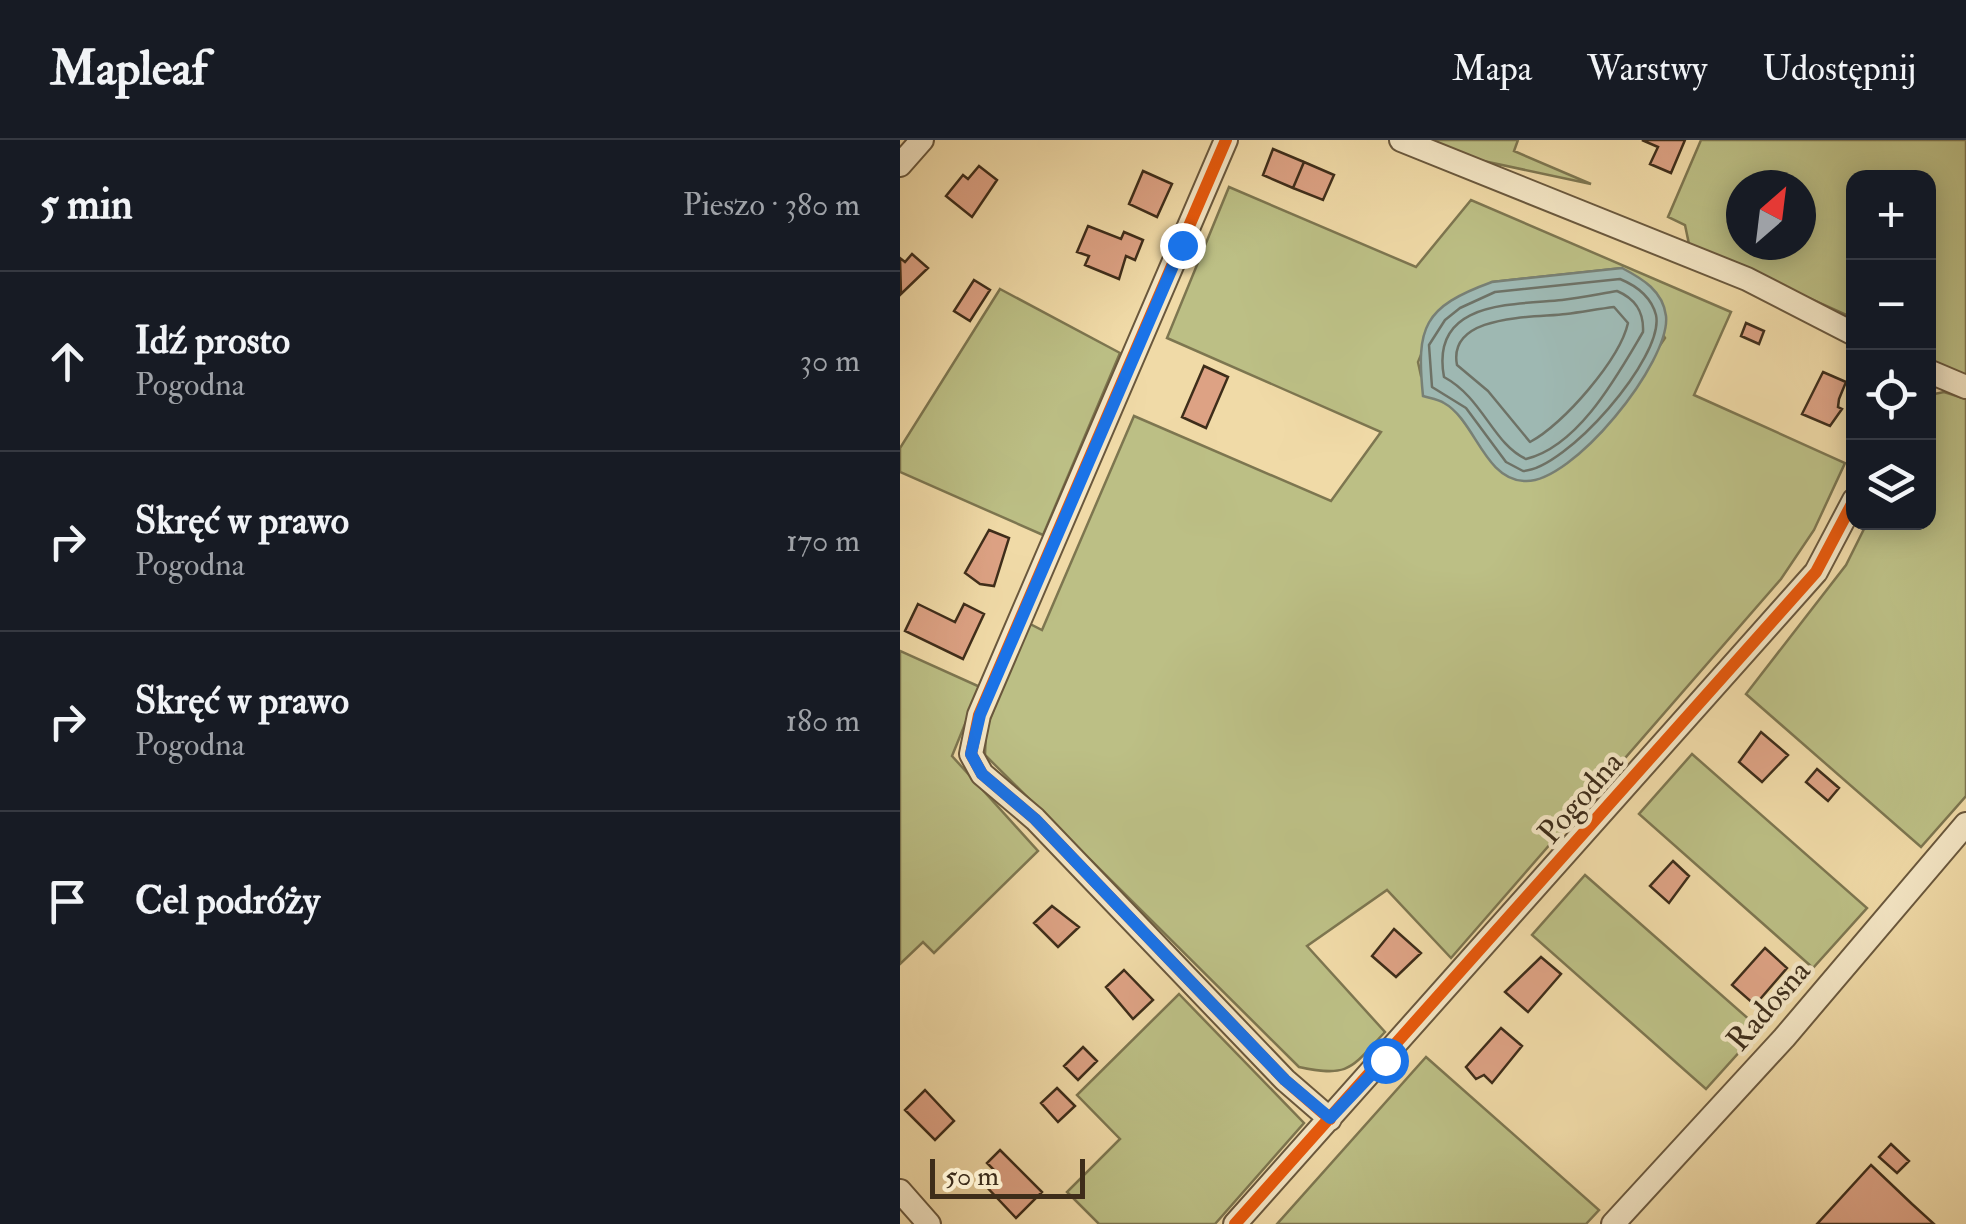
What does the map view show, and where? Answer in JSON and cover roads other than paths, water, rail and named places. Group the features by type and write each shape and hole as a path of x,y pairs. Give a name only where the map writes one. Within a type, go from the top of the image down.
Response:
{"street":[{"path":"900,165 922,140"},
{"path":"1226,140 980,715 971,754 982,774 1035,819 1285,1080 1330,1118"},
{"path":"1401,140 1747,279 1846,330"},
{"path":"1936,375 1966,387"},
{"name":"Pogodna","path":"1235,1224 1816,572 1846,515"},
{"name":"Radosna","path":"1613,1224 1784,1038 1966,824"},
{"path":"900,1191 930,1224"}],"water":[{"path":"1622,268 1651,287 1664,307 1663,336 1653,361 1615,417 1567,463 1544,477 1524,481 1510,478 1489,460 1455,411 1423,396 1421,353 1429,322 1451,301 1492,282"}]}
